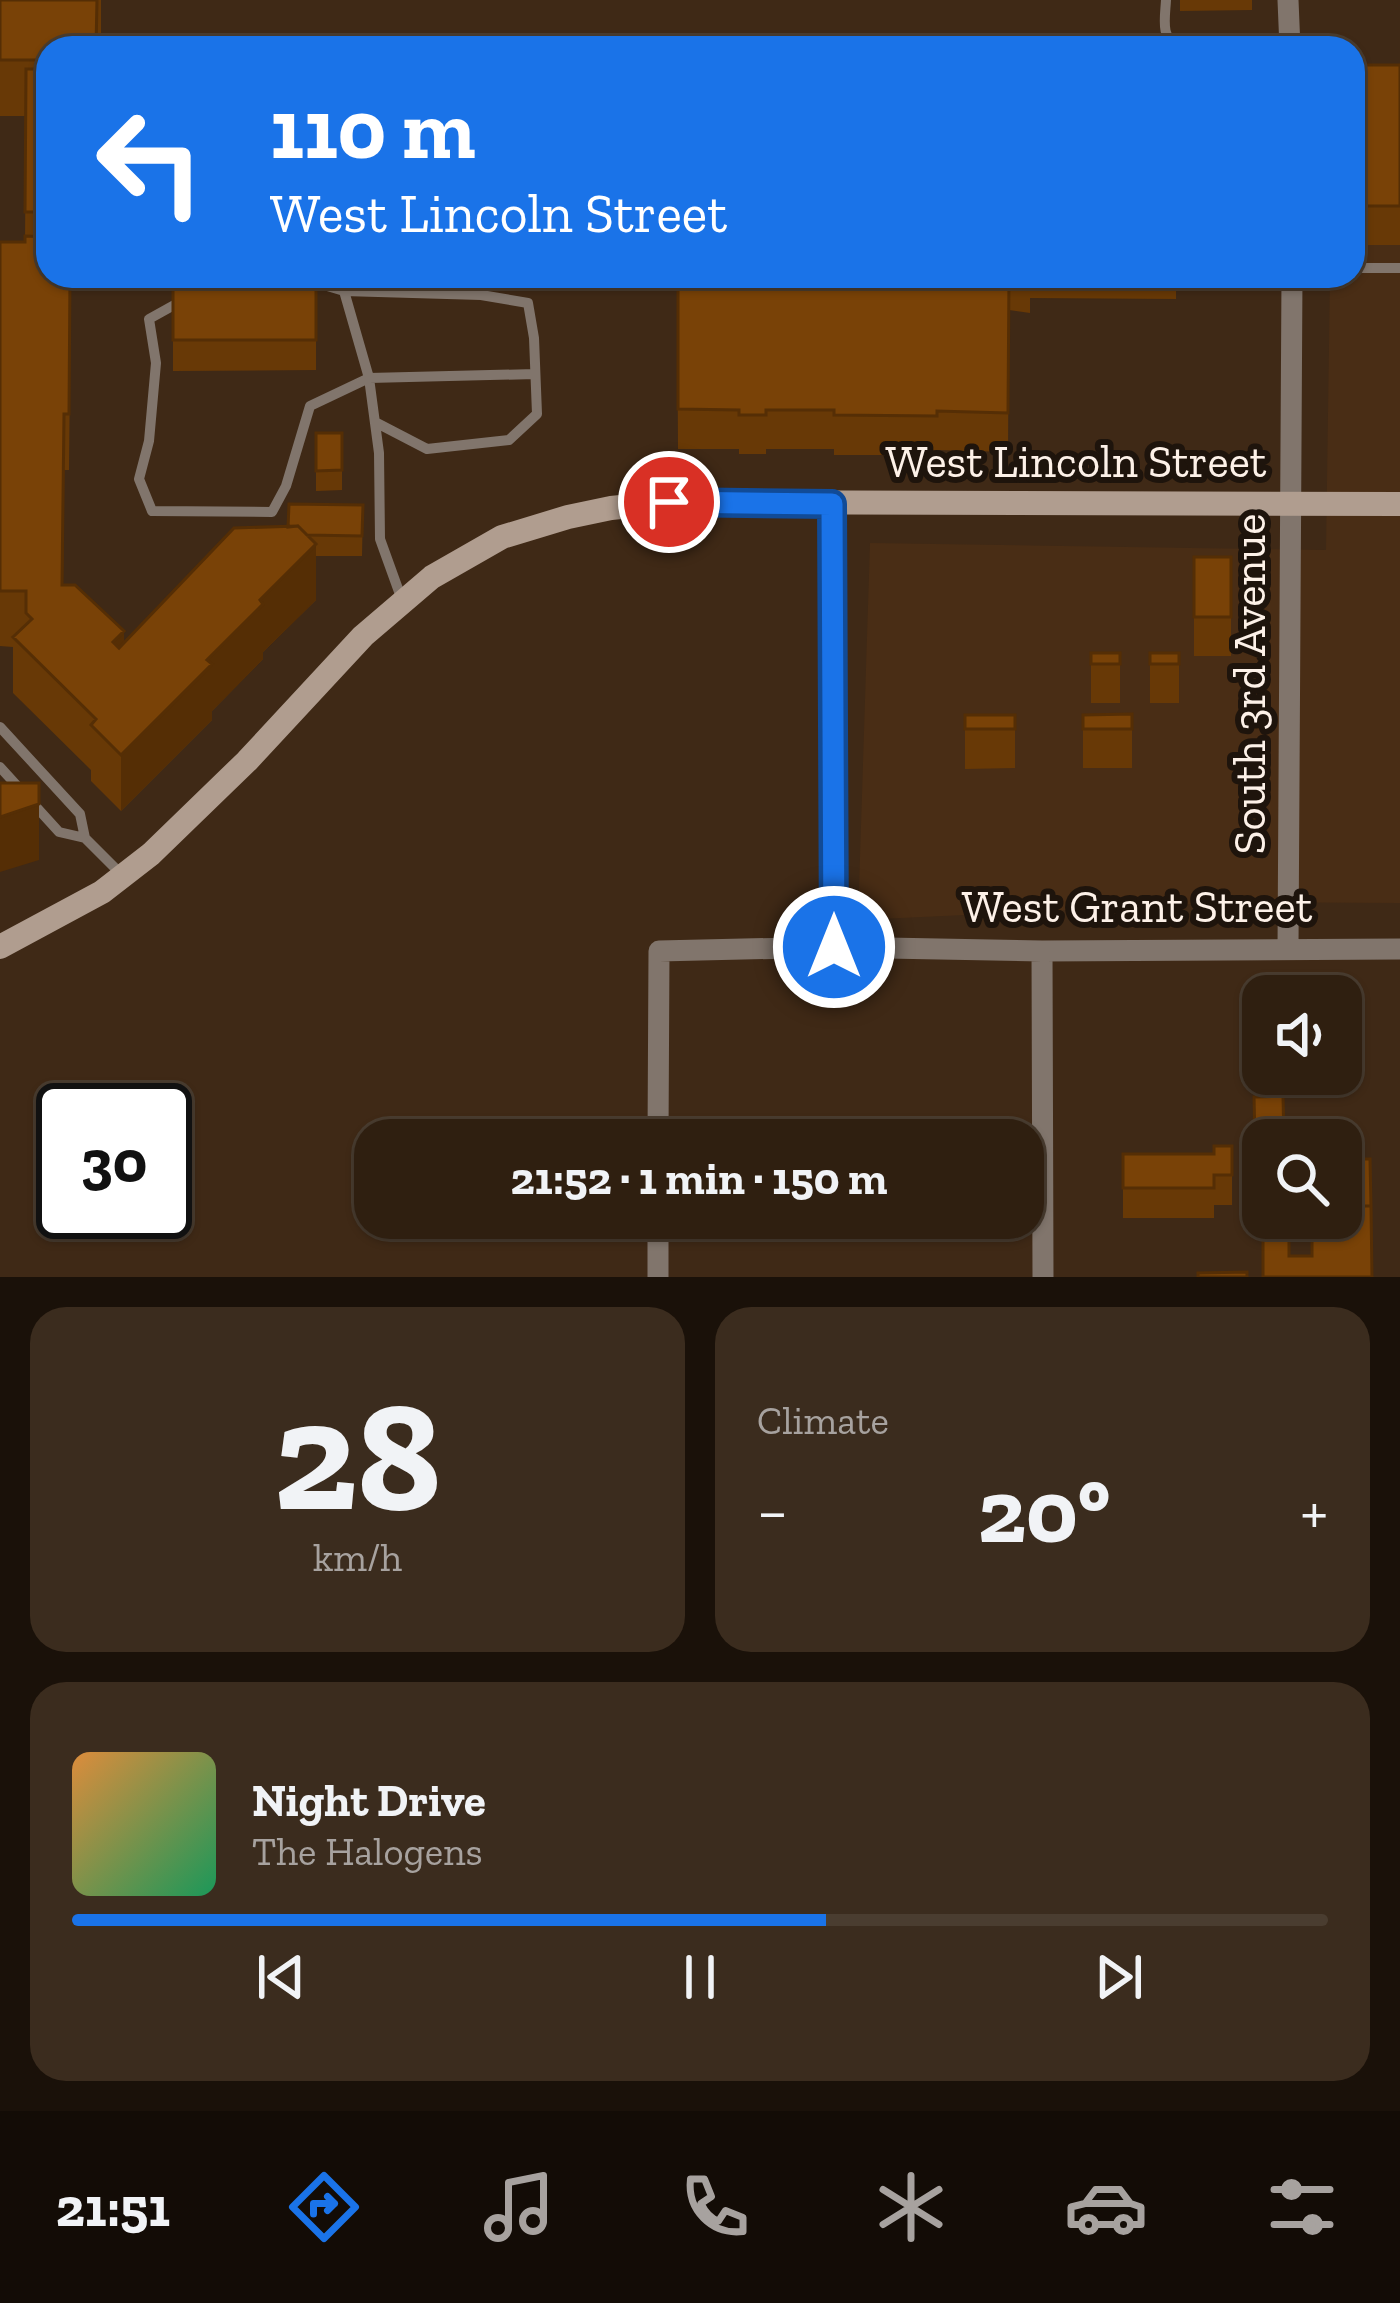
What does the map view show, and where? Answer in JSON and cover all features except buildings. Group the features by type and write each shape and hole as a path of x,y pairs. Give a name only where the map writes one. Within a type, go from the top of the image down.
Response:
{"main road":[{"name":"West Lincoln Street","path":"112,884 151,854 247,761 364,636 432,577 502,536 611,508 669,502 1400,504"},
{"path":"0,947 112,884"}],"street":[{"path":"1288,0 1290,36"},
{"name":"South 3rd Avenue","path":"1288,949 1292,288"},
{"path":"832,504 834,947"},
{"name":"West Grant Street","path":"658,1119 659,951 834,947 1400,950"},
{"path":"1042,951 1042,1277"},
{"path":"658,1239 658,1277"}],"lane":[{"path":"1166,0 1167,36"},
{"path":"1365,268 1400,268"},
{"path":"334,288 528,303 537,414 509,440 427,449 375,422"},
{"path":"344,291 369,378 379,453 380,539 403,603"},
{"path":"192,295 149,320 156,363 149,441 139,479 152,511 272,512 286,486 310,406 369,378 535,374"},
{"path":"0,727 80,814 86,838 112,884"},
{"path":"0,767 58,832 86,838"}],"shaded area":[{"path":"1365,102 1400,102 1400,903 1239,902 858,920 870,543 1326,550 1330,288 1365,288"}],"route":[{"path":"669,502 832,504 834,947"}]}
